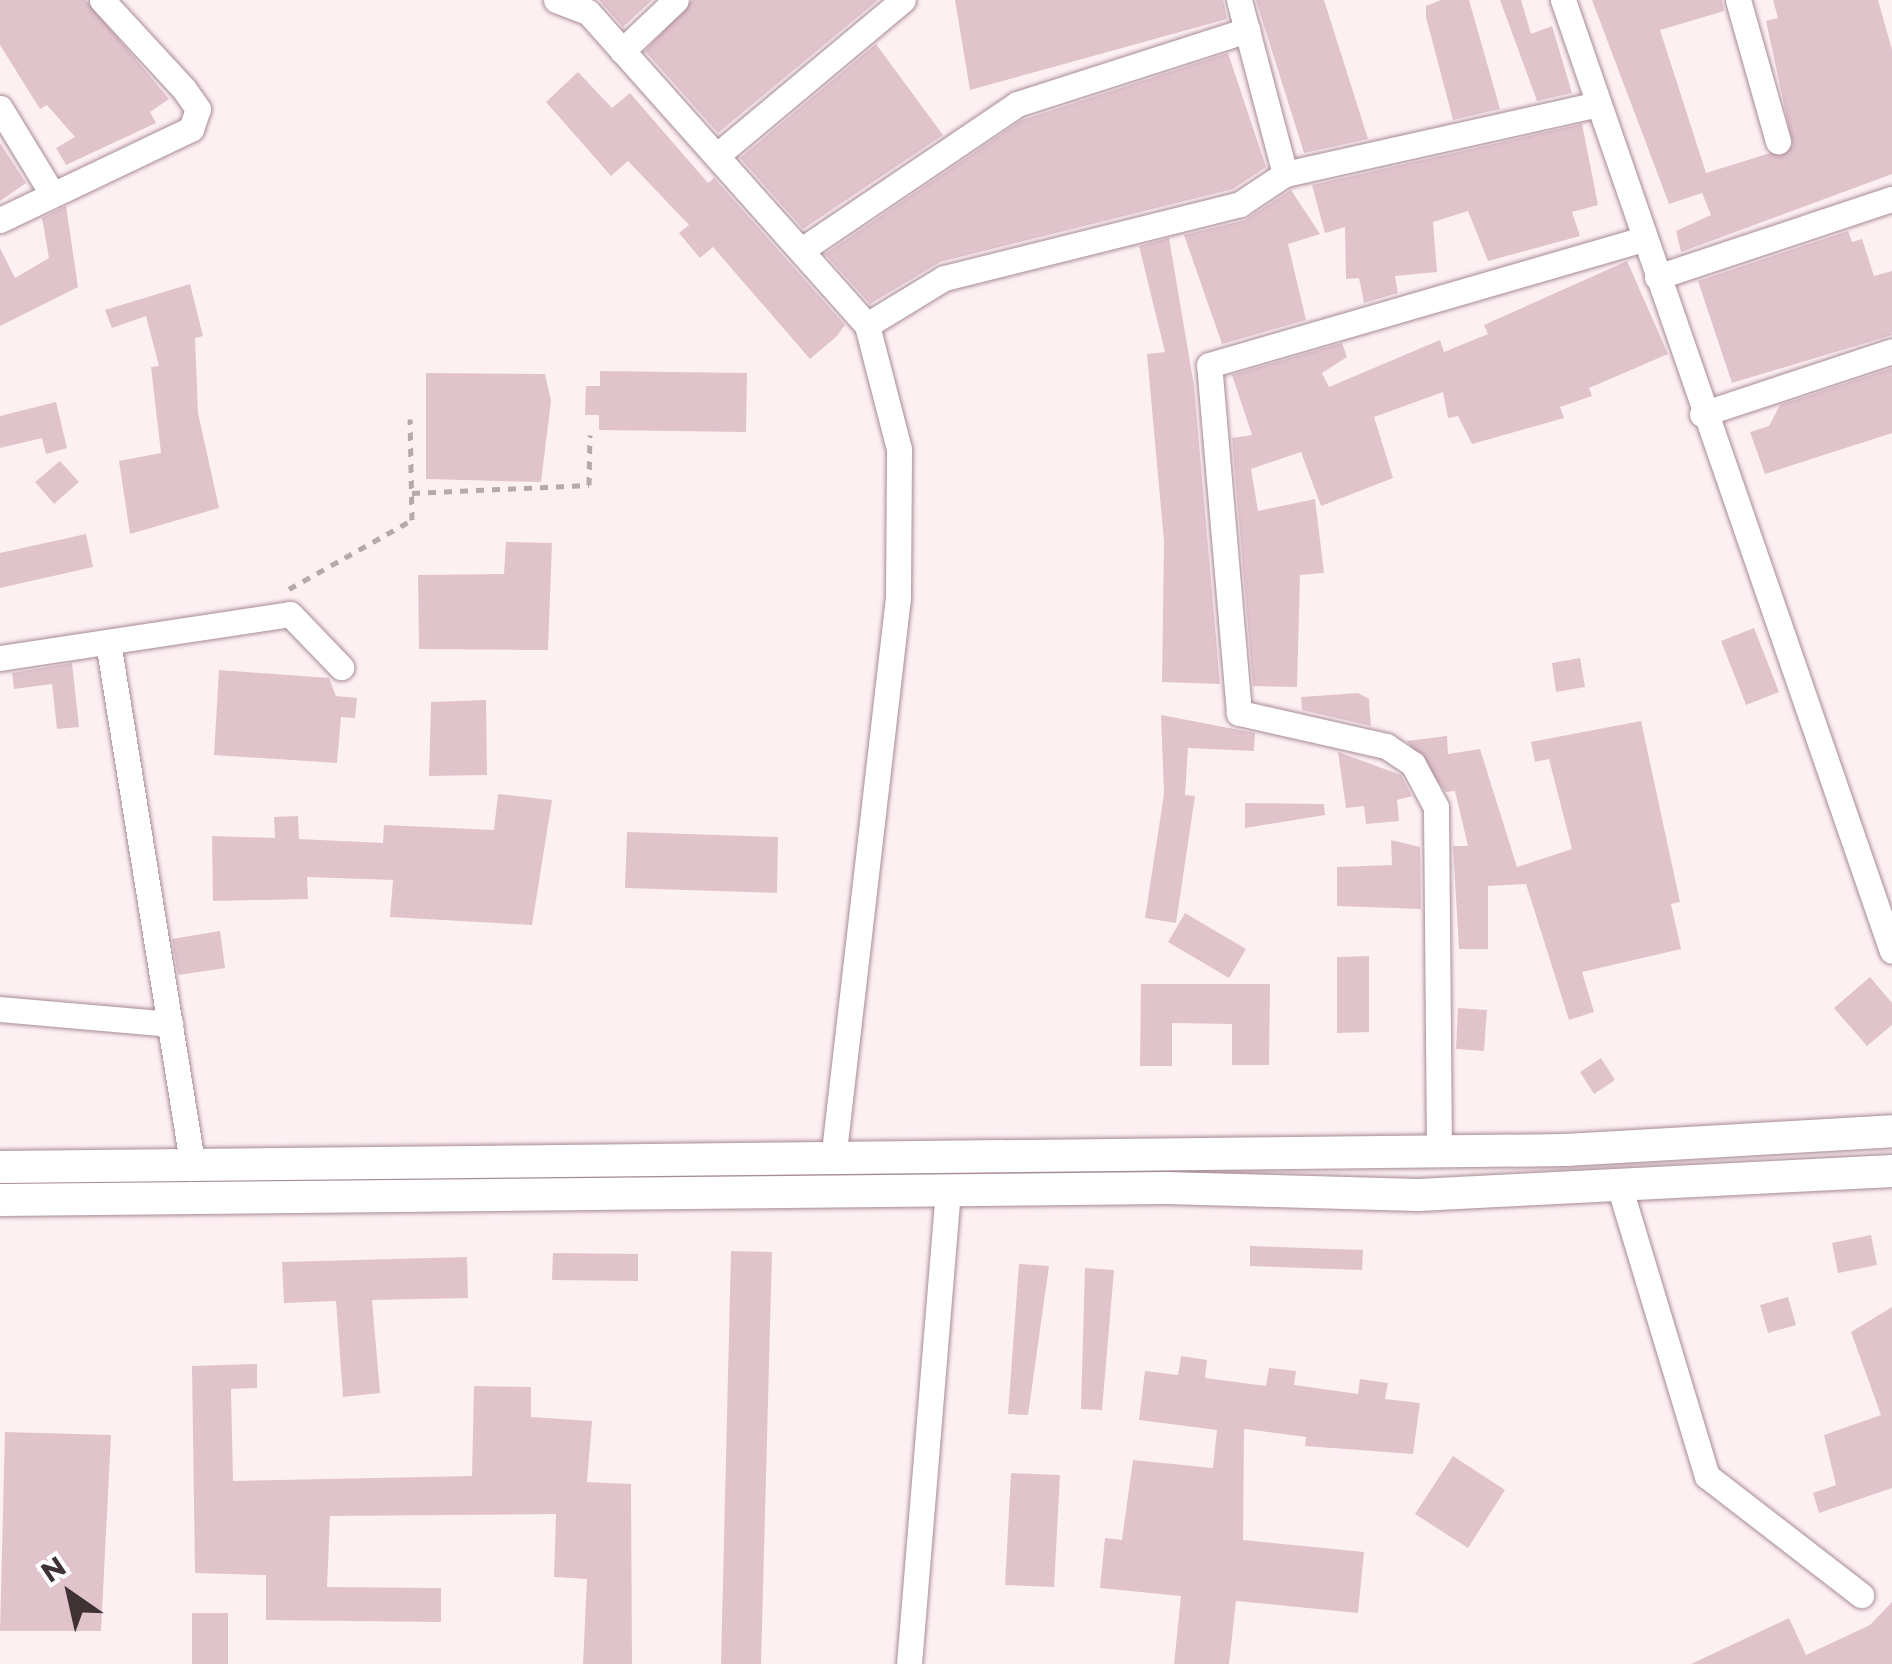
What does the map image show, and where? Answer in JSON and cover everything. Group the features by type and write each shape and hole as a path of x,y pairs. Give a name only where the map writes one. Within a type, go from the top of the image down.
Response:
{"main road":[{"path":"0,1167 194,1168 1439,1151 1892,1131"},
{"path":"0,1200 1619,1185 1892,1170"}],"street":[{"path":"0,220 51,192 191,129 198,110 102,0"},
{"path":"556,0 588,12 702,144 721,152 868,325 899,449 898,596 833,1160"},
{"path":"622,51 676,0"},
{"path":"721,152 903,0"},
{"path":"1238,0 1285,174"},
{"path":"1563,0 1702,414 1892,951"},
{"path":"1738,0 1778,141"},
{"path":"803,248 1017,104 1247,30"},
{"path":"868,325 944,278 1240,204 1285,174 1597,104"},
{"path":"0,108 51,192"},
{"path":"1658,276 1892,199"},
{"path":"1439,1151 1436,807 1413,764 1386,746 1239,712 1210,365 1644,239"},
{"path":"1702,414 1892,351"},
{"path":"0,658 299,616 341,667"},
{"path":"108,642 194,1168"},
{"path":"0,1010 170,1024"},
{"path":"1619,1185 1708,1476 1861,1595"},
{"path":"909,1664 948,1194"}],"path":[{"path":"258,619 300,578 412,520 410,419"},
{"path":"412,493 589,484 590,434"}],"building":[{"path":"0,0 86,0 169,99 150,112 156,123 66,165 56,148 75,137 47,105 40,109 0,45"},
{"path":"599,0 652,0 623,27"},
{"path":"692,0 878,0 718,133 645,51"},
{"path":"955,0 1223,0 1227,19 970,90"},
{"path":"1256,0 1324,0 1368,139 1304,153"},
{"path":"1441,0 1469,0 1500,109 1453,120 1426,17 1426,6"},
{"path":"1500,0 1521,0 1531,34 1552,26 1572,93 1537,101"},
{"path":"1592,0 1722,0 1724,11 1660,30 1706,173 1793,146 1766,21 1778,18 1773,0 1878,0 1892,50 1892,174 1681,252 1676,231 1711,215 1702,193 1669,204"},
{"path":"876,44 943,135 803,229 740,158"},
{"path":"1228,53 1266,167 1233,189 940,262 870,304 825,254 1022,120"},
{"path":"578,72 612,108 630,93 708,183 714,178 845,325 836,337 810,359 713,247 700,258 679,233 689,225 628,161 611,176 546,102"},
{"path":"1582,124 1598,205 1572,212 1580,236 1488,261 1468,211 1433,222 1437,272 1395,276 1398,293 1364,303 1359,278 1346,279 1345,227 1325,233 1312,185"},
{"path":"0,143 26,183 0,201"},
{"path":"1291,190 1320,234 1288,244 1306,320 1222,344 1184,235 1245,220"},
{"path":"66,206 78,287 0,326 0,248 15,278 49,258 42,218"},
{"path":"1848,231 1852,242 1862,239 1874,276 1892,271 1892,335 1732,383 1698,281"},
{"path":"1169,238 1194,386 1220,684 1162,682 1164,541 1147,354 1165,352 1139,246"},
{"path":"1627,261 1668,354 1589,388 1592,396 1560,407 1564,418 1472,444 1458,416 1448,418 1443,392 1374,417 1393,478 1321,506 1301,452 1251,469 1258,511 1315,499 1324,573 1300,575 1297,687 1253,686 1232,438 1252,435 1232,375 1342,343 1347,357 1322,373 1329,387 1440,340 1444,352 1488,334 1484,325"},
{"path":"190,284 203,336 195,338 198,413 219,508 130,534 119,461 161,453 151,367 159,366 146,316 112,328 105,310"},
{"path":"1892,368 1892,433 1765,474 1750,432 1769,426 1780,405"},
{"path":"600,371 747,373 746,432 599,430 599,415 585,415 586,386 600,386"},
{"path":"426,373 545,374 551,401 541,482 426,479"},
{"path":"56,402 67,448 46,454 42,438 0,448 0,416"},
{"path":"60,461 79,482 54,504 35,482"},
{"path":"86,534 93,567 0,588 0,553"},
{"path":"506,542 552,543 548,650 419,649 418,575 504,574"},
{"path":"1754,628 1779,692 1746,705 1721,641"},
{"path":"1580,658 1585,687 1556,692 1552,663"},
{"path":"72,663 79,727 57,729 52,684 14,689 12,673"},
{"path":"219,670 329,678 336,696 357,698 355,718 341,717 337,763 214,755"},
{"path":"1358,693 1369,699 1371,726 1302,710 1301,697"},
{"path":"486,700 487,775 429,776 431,702"},
{"path":"1161,715 1255,733 1254,751 1188,748 1185,795 1195,796 1176,923 1145,918 1164,794"},
{"path":"1641,721 1680,902 1671,904 1681,949 1582,972 1594,1012 1569,1020 1526,884 1488,886 1488,949 1459,949 1453,846 1468,846 1455,791 1446,792 1407,741 1447,736 1448,754 1480,749 1517,867 1572,849 1549,759 1535,762 1531,742"},
{"path":"1338,752 1401,775 1412,796 1397,800 1399,821 1366,824 1364,806 1346,808"},
{"path":"498,794 552,800 532,925 390,917 393,880 307,877 308,899 213,901 212,836 275,838 274,817 298,816 299,839 383,843 384,825 494,830"},
{"path":"1245,803 1324,804 1325,815 1245,828"},
{"path":"627,832 778,837 777,893 625,888"},
{"path":"1391,840 1420,847 1421,909 1337,906 1337,867 1392,865"},
{"path":"1185,913 1246,949 1229,978 1168,942"},
{"path":"220,931 225,968 178,975 172,939"},
{"path":"1369,956 1369,1032 1337,1033 1337,957"},
{"path":"1870,977 1892,1003 1892,1025 1867,1046 1834,1008"},
{"path":"1141,984 1270,984 1269,1065 1232,1065 1232,1024 1172,1023 1172,1066 1140,1066"},
{"path":"1458,1008 1487,1010 1484,1051 1456,1049"},
{"path":"1601,1058 1615,1080 1594,1094 1580,1072"},
{"path":"1871,1235 1877,1265 1838,1273 1832,1243"},
{"path":"1250,1246 1363,1250 1362,1270 1250,1266"},
{"path":"731,1251 772,1252 761,1664 721,1664"},
{"path":"553,1253 638,1254 638,1281 552,1280"},
{"path":"467,1257 468,1298 372,1300 380,1393 343,1397 336,1301 284,1303 282,1262"},
{"path":"1019,1264 1049,1266 1028,1415 1008,1414"},
{"path":"1085,1268 1114,1270 1102,1410 1081,1409"},
{"path":"1788,1297 1796,1325 1768,1333 1760,1305"},
{"path":"1892,1307 1892,1488 1819,1513 1813,1493 1836,1485 1824,1435 1881,1415 1851,1332"},
{"path":"1181,1356 1207,1360 1205,1378 1266,1386 1269,1368 1296,1371 1294,1385 1358,1394 1360,1379 1388,1383 1385,1399 1420,1403 1413,1454 1305,1446 1306,1437 1244,1429 1243,1540 1364,1552 1358,1613 1236,1601 1229,1664 1174,1664 1181,1596 1100,1588 1105,1538 1122,1540 1133,1460 1213,1468 1217,1430 1139,1420 1145,1371 1178,1375"},
{"path":"257,1364 257,1388 231,1389 233,1481 472,1476 474,1386 531,1387 531,1417 592,1421 587,1482 631,1484 632,1664 583,1664 587,1579 554,1577 556,1514 330,1516 327,1587 441,1588 441,1622 266,1620 266,1575 195,1573 192,1366"},
{"path":"5,1432 111,1435 101,1631 0,1631"},
{"path":"1453,1456 1505,1490 1468,1548 1415,1514"},
{"path":"1011,1473 1060,1475 1054,1587 1005,1585"},
{"path":"1892,1602 1892,1664 1691,1664 1789,1618 1806,1655 1870,1625"},
{"path":"192,1613 228,1613 228,1664 192,1664"}]}
